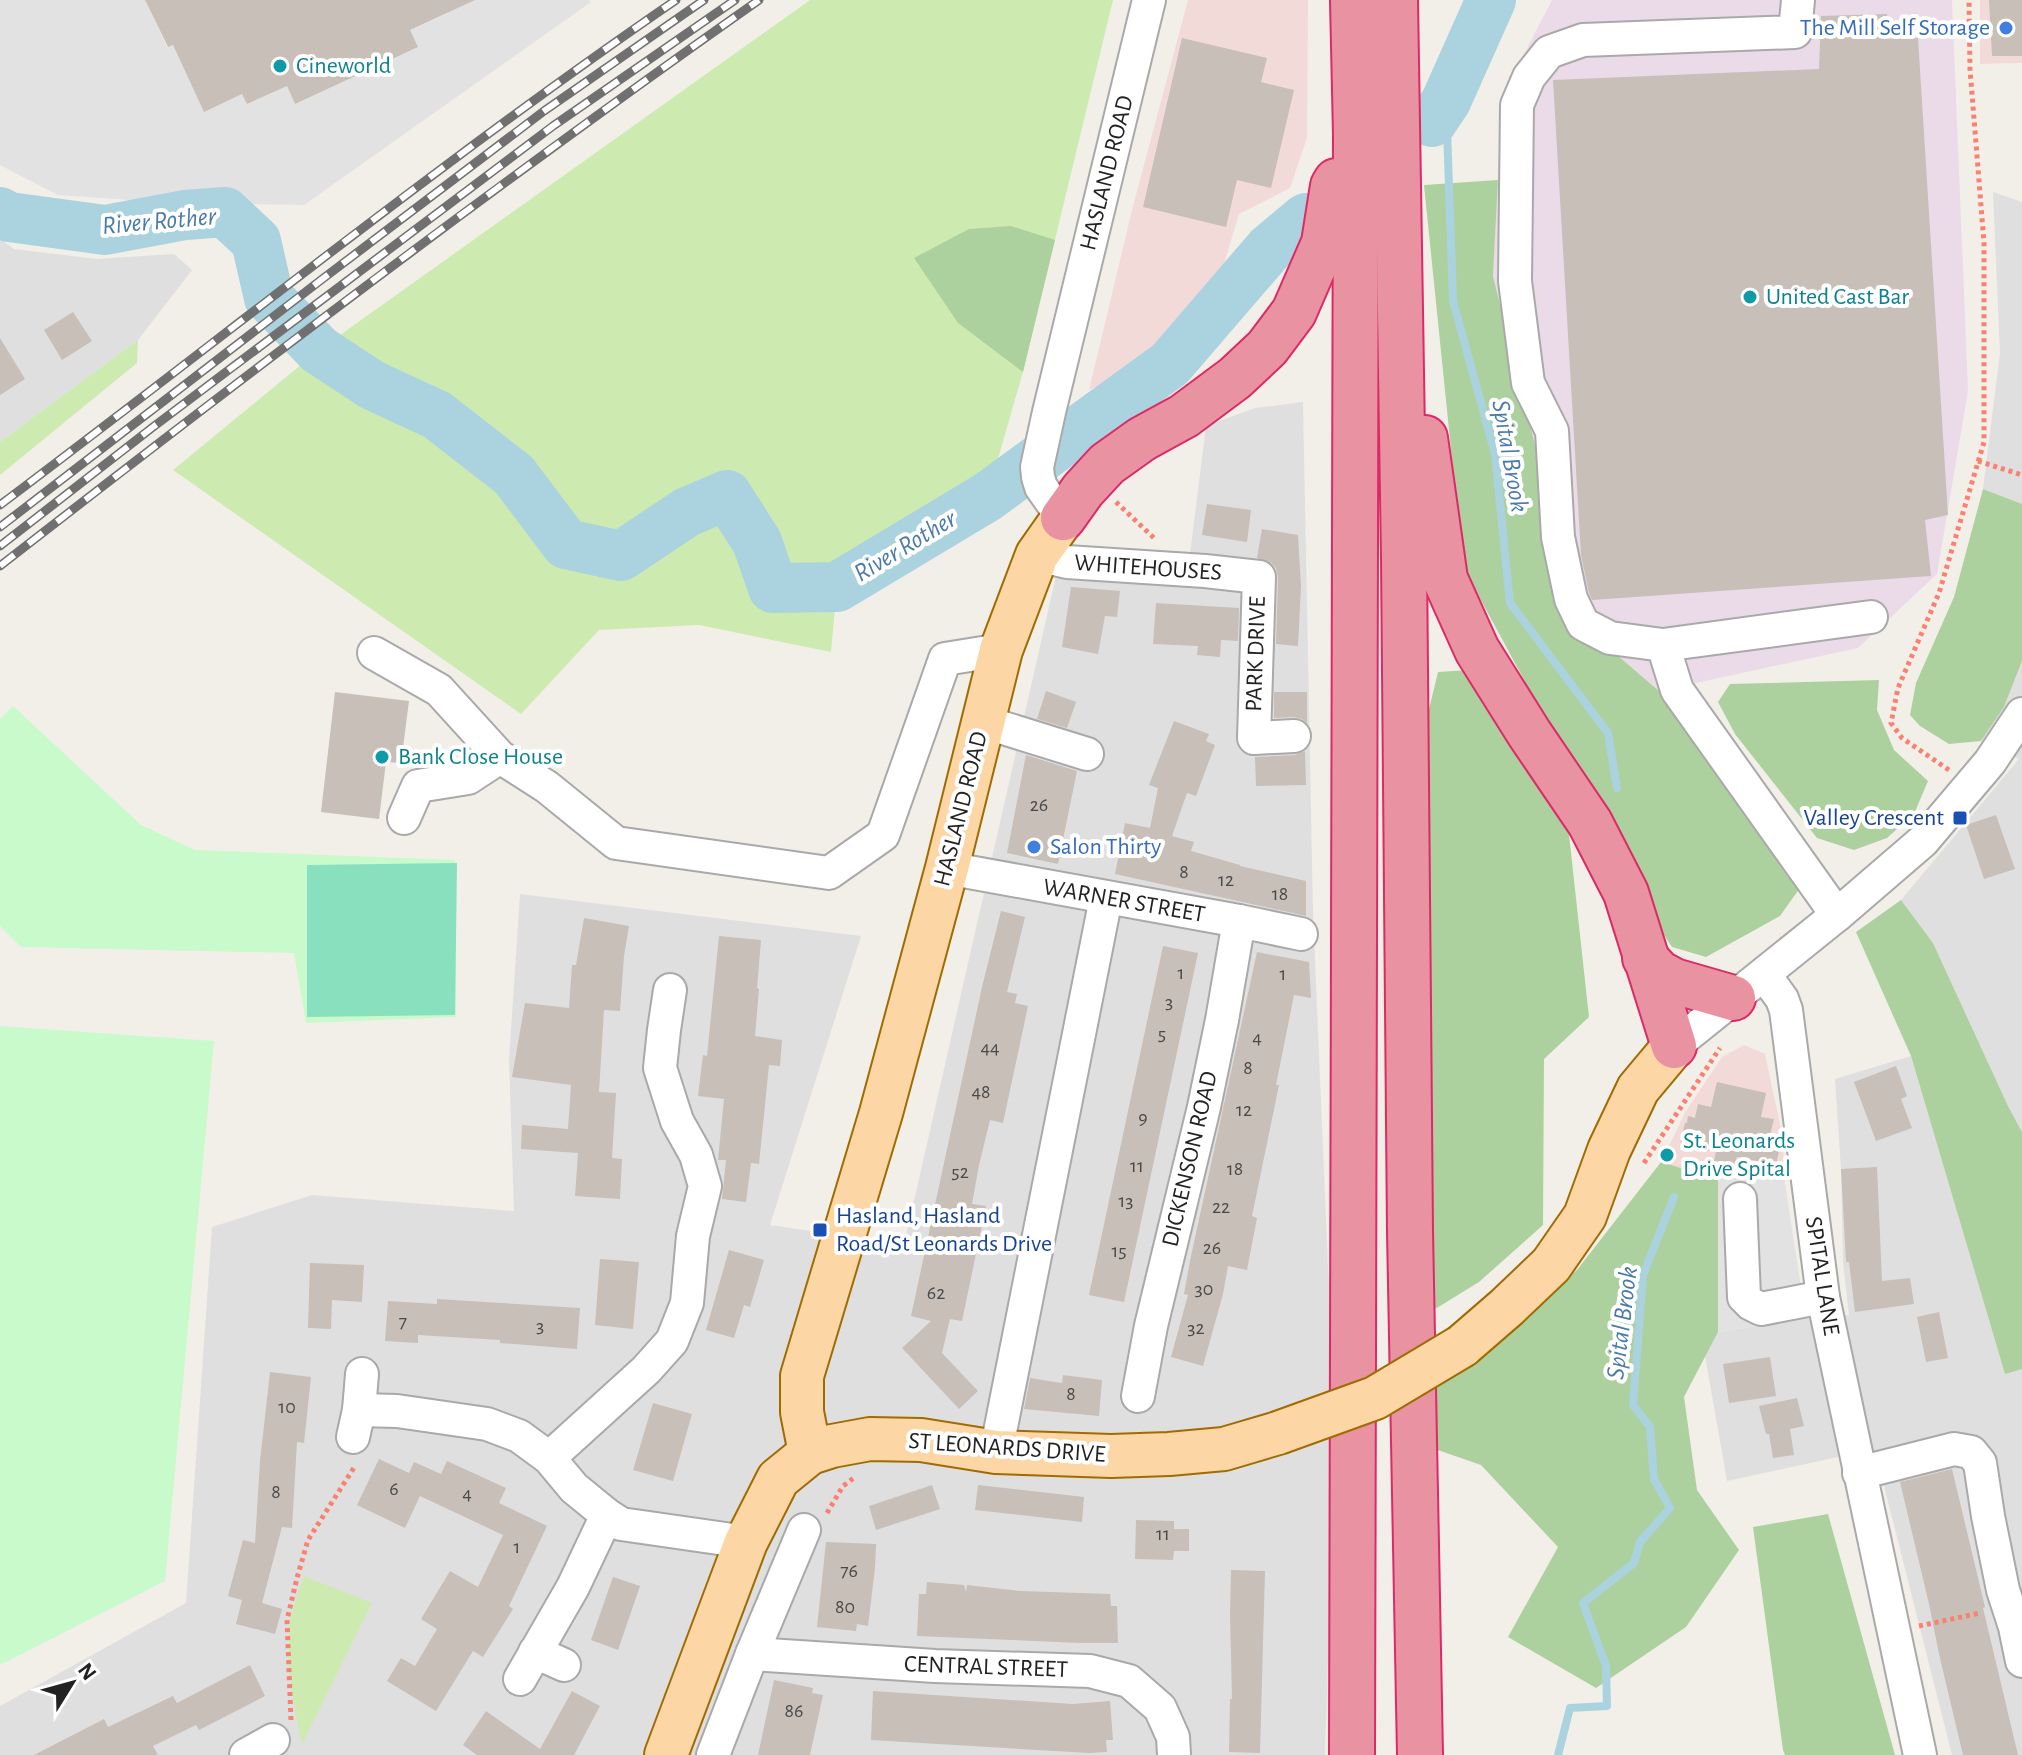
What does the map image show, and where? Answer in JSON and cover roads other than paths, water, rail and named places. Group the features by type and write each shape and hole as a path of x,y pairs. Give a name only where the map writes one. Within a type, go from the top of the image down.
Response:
{"highway":[{"path":"1352,1755 1356,135 1353,0"},
{"path":"1395,0 1410,1247 1420,1755"},
{"path":"1052,502 1092,480 1107,464 1142,439 1184,416 1235,378 1267,348 1294,312 1324,243 1333,186 1356,135"},
{"path":"1398,246 1445,579 1477,650 1590,823 1626,893 1674,1046"},
{"path":"1645,958 1659,973 1674,981 1748,986"}],"main road":[{"name":"HASLAND ROAD","path":"810,1453 802,1412 802,1376 881,1113 947,868 1001,650 1037,555 1052,502"},
{"name":"ST LEONARDS DRIVE","path":"810,1453 870,1439 921,1440 996,1452 1111,1456 1224,1449 1375,1398 1462,1346 1551,1265 1585,1216 1609,1150 1638,1089 1674,1046"},
{"path":"666,1755 746,1542 778,1479 810,1453"}],"street":[{"name":"HASLAND ROAD","path":"1052,502 1037,467 1149,0"},
{"path":"1798,0 1795,32 1583,40 1549,52 1529,77 1517,105 1515,281 1528,383 1552,431 1558,537 1571,599 1583,624 1610,638 1663,645 1871,617"},
{"name":"WHITEHOUSES","path":"1037,555 1067,562 1259,577"},
{"name":"PARK DRIVE","path":"1259,577 1254,738 1294,736"},
{"path":"1663,645 1677,690 1837,915"},
{"path":"374,653 439,690 500,757 547,787 616,843 829,873 883,835 945,659 1001,650"},
{"path":"1748,986 1923,841 1973,784 2021,718"},
{"path":"984,722 1087,754"},
{"path":"404,818 418,786 468,778 500,757"},
{"name":"WARNER STREET","path":"947,868 1301,934"},
{"path":"996,1452 1106,898"},
{"name":"DICKENSON ROAD","path":"1138,1396 1216,1049 1239,921"},
{"name":"ST LEONARDS DRIVE","path":"1674,1046 1748,986"},
{"name":"SPITAL LANE","path":"1748,986 1782,999 1786,1010 1823,1297 1920,1755"},
{"path":"549,1458 646,1370 672,1341 687,1303 693,1236 705,1186 696,1155 677,1121 660,1068 670,990"},
{"path":"1740,1199 1744,1297 1761,1309 1823,1297"},
{"path":"362,1374 356,1424 397,1411 487,1424 519,1436 549,1458 574,1488 621,1524 746,1542"},
{"path":"1859,1473 1954,1449 1971,1452 1980,1463 1988,1516 2022,1661"},
{"path":"540,1665 607,1515"},
{"path":"713,1755 804,1530"},
{"path":"721,1608 766,1621"},
{"name":"CENTRAL STREET","path":"752,1654 935,1666 1090,1671 1129,1681 1160,1708 1173,1737 1174,1755"}],"waterway":[{"name":"River Rother","path":"1432,122 1446,101 1491,0"},
{"name":"Spital Brook","path":"1446,101 1453,301 1495,454 1510,603 1608,733 1617,788"},
{"name":"River Rother","path":"0,212 9,217 105,230 185,215 225,212 256,241 269,298 319,350 372,385 437,415 514,475 566,544 621,556 687,512 727,495 757,542 773,588 837,587 987,497 1170,364 1269,249 1306,218"},
{"name":"Spital Brook","path":"1558,1755 1570,1708 1607,1706 1606,1666 1583,1603 1634,1563 1640,1542 1670,1508 1654,1479 1650,1427 1633,1405 1643,1275 1674,1197"}],"railway":[{"path":"0,505 419,185 676,0"},
{"path":"0,527 544,111 704,0"},
{"path":"0,546 553,126 735,0"},
{"path":"0,566 376,278 759,0"}],"place":[{"name":"The Mill Self Storage","path":"2006,28"},
{"name":"Cineworld","path":"280,66"},
{"name":"United Cast Bar","path":"1750,297"},
{"name":"Bank Close House","path":"382,757"},
{"name":"Valley Crescent","path":"1960,818"},
{"name":"Salon Thirty","path":"1034,847"},
{"name":"St. Leonards Drive Spital","path":"1667,1155"},
{"name":"Hasland, Hasland Road/St Leonards Drive","path":"820,1230"}]}
